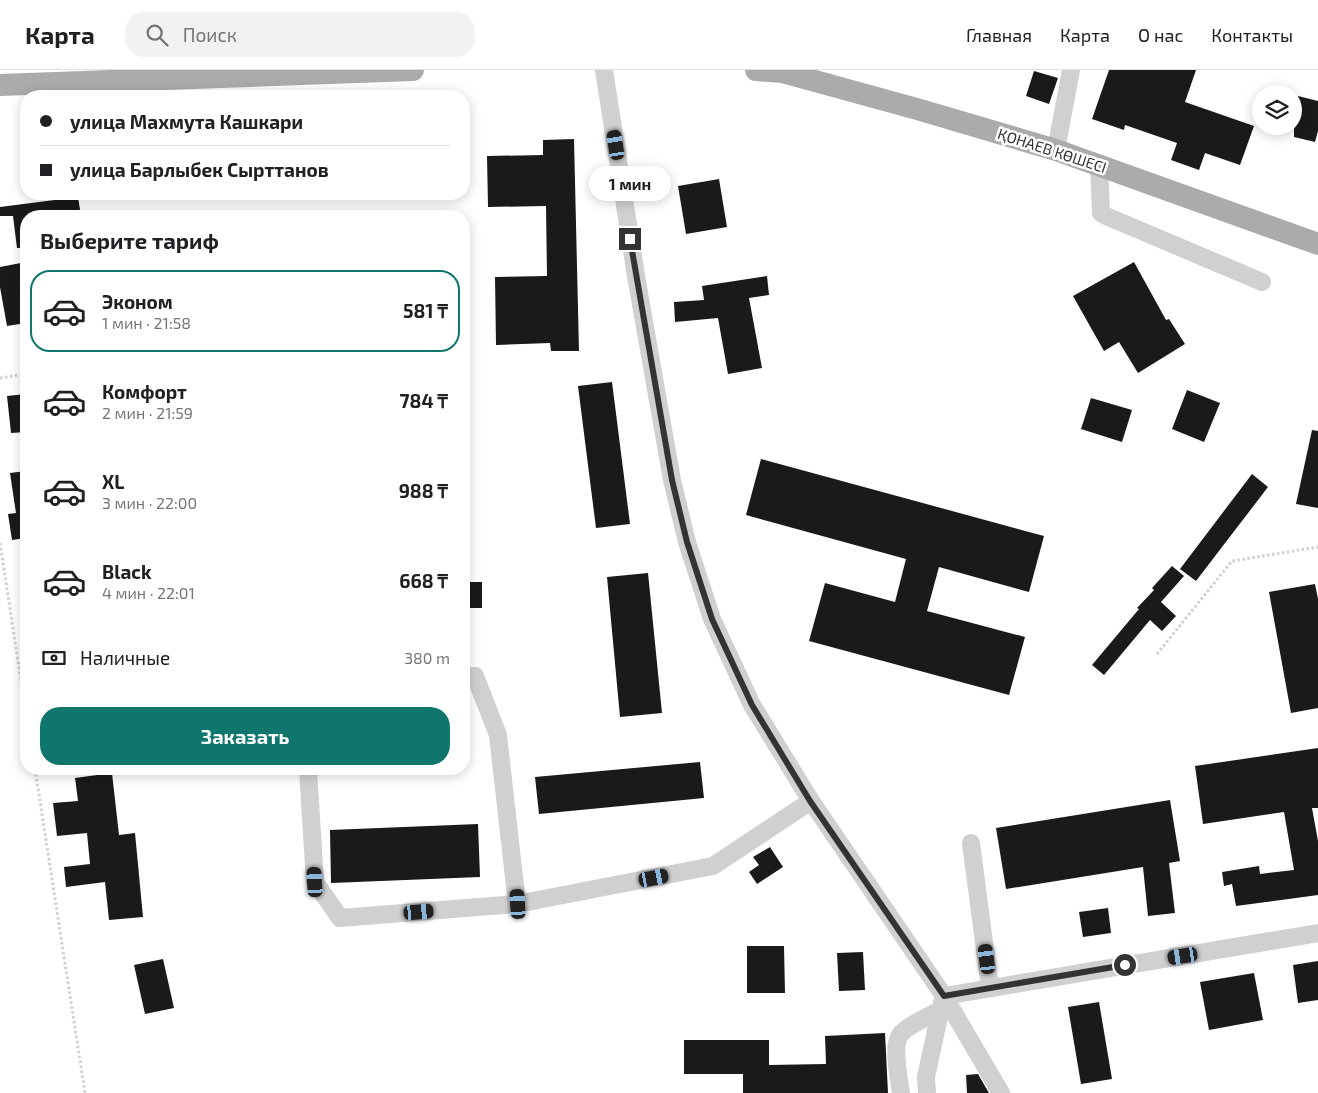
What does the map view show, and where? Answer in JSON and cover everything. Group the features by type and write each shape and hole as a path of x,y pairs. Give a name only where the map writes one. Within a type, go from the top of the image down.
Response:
{"main road":[{"path":"0,85 413,70"},
{"name":"ҚОНАЕВ КӨШЕСІ","path":"756,70 781,71 1056,150 1318,244"}],"street":[{"path":"604,70 636,276 672,480 687,542 712,619 748,697 810,801 1001,1093"},
{"path":"1056,150 1071,70"},
{"path":"1099,165 1101,213 1262,282"},
{"path":"470,676 475,676 498,735 518,904"},
{"path":"308,775 315,882 340,918 518,904 713,866 810,801"},
{"path":"971,843 990,988"},
{"path":"901,1093 896,1046 900,1034 942,1003 990,988 1318,933"},
{"path":"927,1093 926,1077 942,1003"}],"path":[{"path":"0,378 20,375"},
{"path":"0,544 20,675"},
{"path":"1157,654 1232,561 1318,547"},
{"path":"36,775 84,1093"}],"building":[{"path":"1109,70 1196,70 1185,102 1252,125 1252,132 1240,165 1205,153 1199,170 1171,160 1177,143 1125,125 1124,130 1092,119"},
{"path":"1034,71 1058,78 1049,104 1026,96"},
{"path":"1302,97 1318,101 1318,131 1315,142 1294,137 1294,135 1302,135"},
{"path":"574,139 579,351 551,351 550,343 496,345 495,277 547,276 546,206 488,207 487,156 543,155 543,140"},
{"path":"719,179 727,227 686,234 678,186"},
{"path":"55,200 78,200 80,210 20,210 20,248 17,248 13,216 0,216 0,207"},
{"path":"1134,262 1166,320 1169,319 1185,344 1138,373 1119,342 1104,351 1073,296"},
{"path":"20,263 20,324 7,326 0,287 0,267"},
{"path":"767,276 769,295 749,298 762,368 728,374 718,318 675,322 674,302 704,300 702,286"},
{"path":"612,382 630,524 596,528 578,386"},
{"path":"1187,390 1220,403 1204,442 1172,429"},
{"path":"20,395 20,432 11,433 7,396"},
{"path":"1091,398 1132,410 1122,442 1081,429"},
{"path":"1312,430 1318,431 1318,508 1296,504"},
{"path":"761,459 1044,536 1029,592 939,567 927,611 1025,637 1009,695 809,641 825,583 895,602 906,559 746,515"},
{"path":"20,472 20,539 12,540 8,514 16,513 10,473"},
{"path":"1252,474 1268,487 1196,581 1180,569"},
{"path":"1172,566 1184,576 1161,602 1176,616 1162,631 1150,620 1104,675 1092,665 1139,609 1137,608 1154,590 1152,588"},
{"path":"648,573 662,713 620,717 607,577"},
{"path":"470,582 482,582 482,608 470,608"},
{"path":"1315,584 1318,599 1318,708 1291,713 1269,592"},
{"path":"1318,748 1318,808 1312,808 1318,841 1318,895 1236,906 1232,884 1224,886 1222,872 1259,866 1260,874 1294,870 1284,812 1203,824 1195,766"},
{"path":"700,762 704,798 539,814 535,777"},
{"path":"112,775 119,835 135,833 143,917 109,920 105,882 66,887 64,867 90,864 87,833 57,836 53,803 78,801 75,778"},
{"path":"1170,800 1180,861 1169,863 1175,913 1148,916 1143,867 1006,889 996,828"},
{"path":"478,824 480,877 331,883 330,830"},
{"path":"770,847 783,867 757,884 749,872 759,865 753,857"},
{"path":"1108,908 1111,933 1083,937 1079,912"},
{"path":"747,946 784,946 785,993 747,993"},
{"path":"863,952 865,990 839,991 837,953"},
{"path":"163,959 174,1008 145,1014 134,965"},
{"path":"1318,961 1318,1000 1298,1003 1293,965"},
{"path":"1254,973 1263,1020 1209,1030 1200,982"},
{"path":"1099,1002 1112,1079 1081,1084 1068,1007"},
{"path":"885,1033 888,1093 743,1093 743,1074 684,1074 684,1040 769,1040 769,1065 826,1064 825,1036"},
{"path":"978,1074 989,1093 967,1093 966,1075"}],"route":[{"path":"630,239 672,480 687,542 712,619 752,705 810,801 944,996 1125,965"}]}
